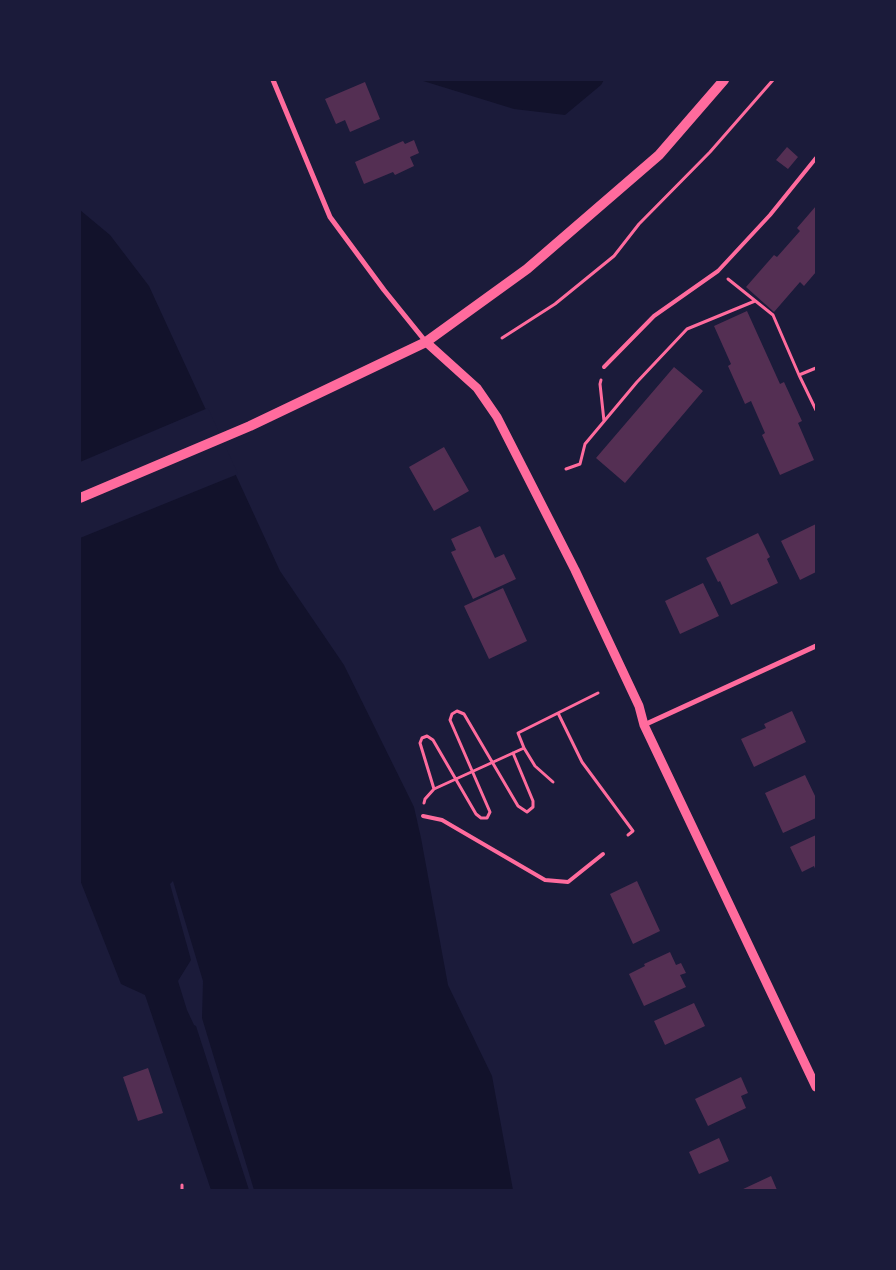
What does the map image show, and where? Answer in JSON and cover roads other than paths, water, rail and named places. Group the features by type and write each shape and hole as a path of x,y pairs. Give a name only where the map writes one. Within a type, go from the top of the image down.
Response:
{"main road":[{"path":"80,498 250,426 426,342 527,269 659,155 724,80"}],"street":[{"path":"273,80 330,217 384,290 426,342 477,388 497,417 575,570 639,706 644,724 816,1088"},
{"path":"644,724 816,646"}],"lane":[{"path":"604,367 654,316 718,271 770,215 816,158"},
{"path":"422,816 442,820 545,880 568,882 603,854"}]}
